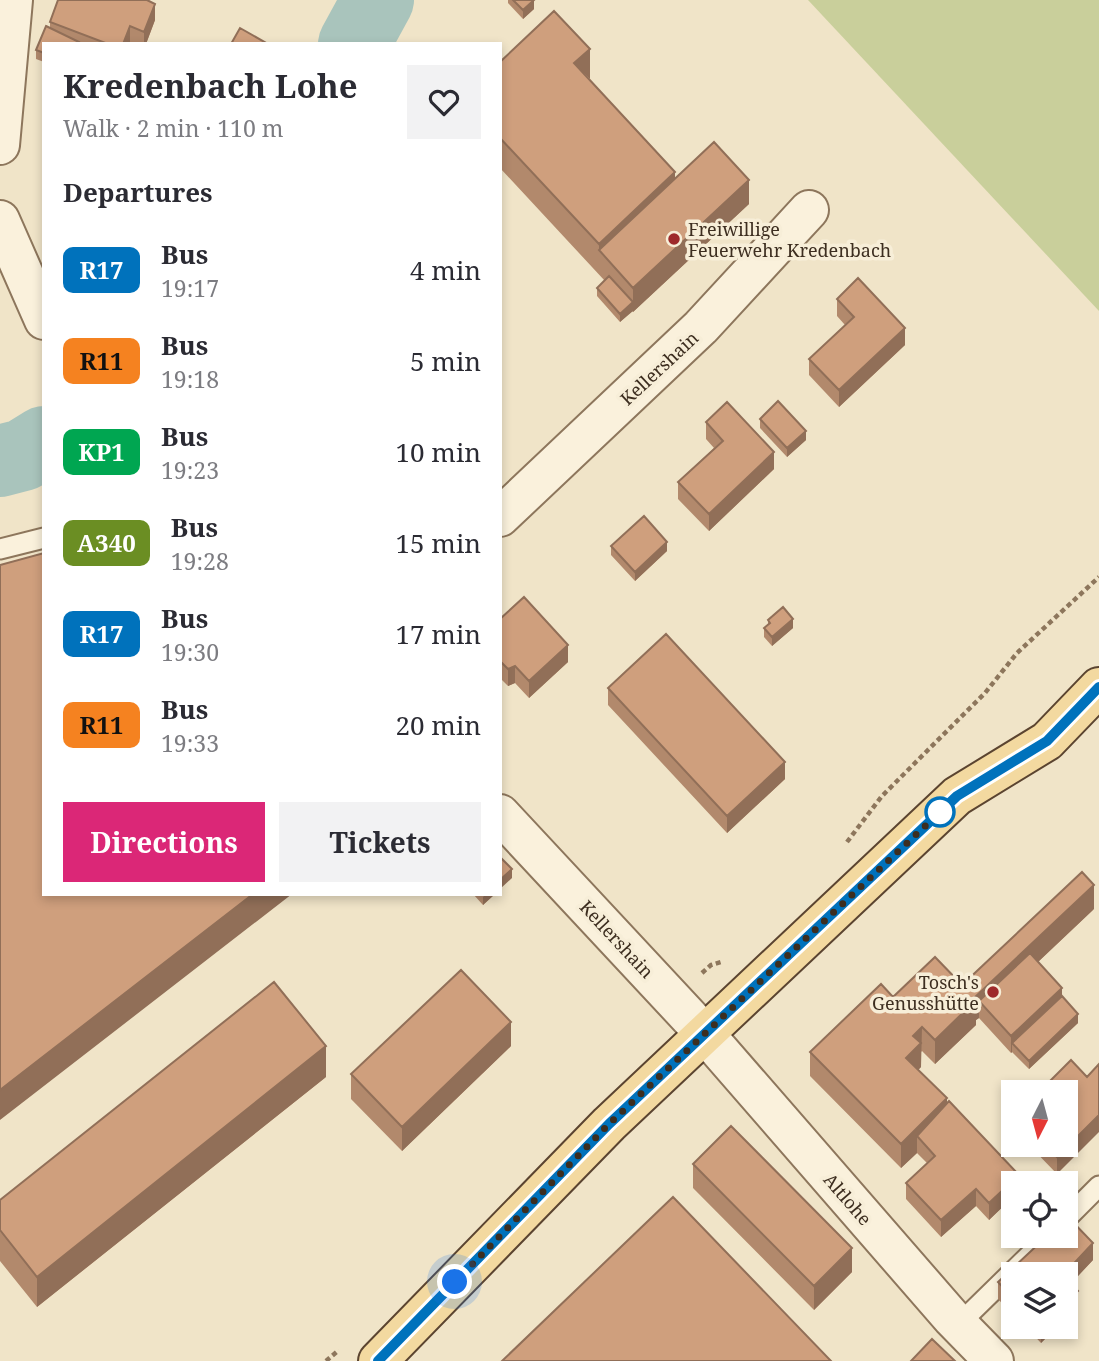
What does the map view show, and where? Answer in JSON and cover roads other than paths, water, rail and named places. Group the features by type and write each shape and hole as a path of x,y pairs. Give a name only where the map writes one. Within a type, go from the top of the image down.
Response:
{"main road":[{"path":"378,1361 609,1124 957,796 1047,741 1099,687"}],"street":[{"path":"0,145 13,0"},
{"name":"Kellershain","path":"502,515 701,327 809,210"},
{"path":"0,220 42,315"},
{"name":"Kellershain","path":"502,816 705,1034"},
{"name":"Altlohe","path":"705,1034 958,1325 994,1361"}],"lane":[{"path":"0,549 42,538"},
{"path":"1078,1207 1099,1186"},
{"path":"958,1325 1037,1248"}],"waterway":[{"path":"355,42 378,0"},
{"path":"0,461 23,455 42,443"}],"place":[{"name":"Freiwillige Feuerwehr Kredenbach","path":"674,239"},
{"name":"Tosch's Genusshütte","path":"993,992"}]}
